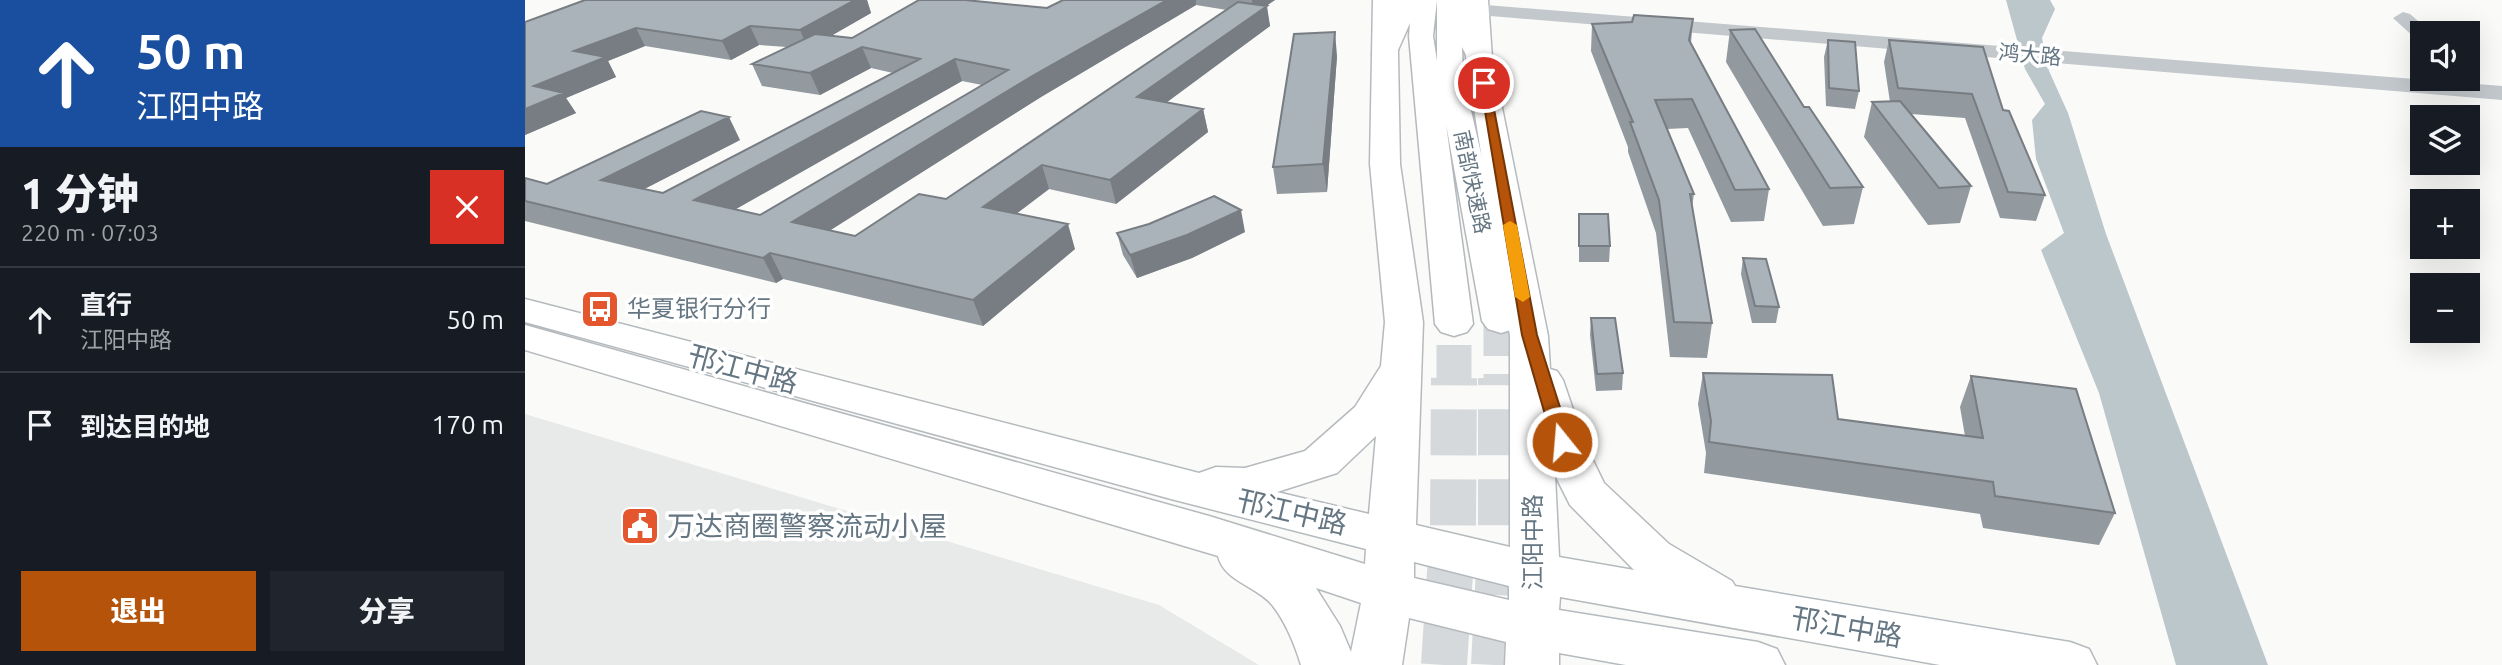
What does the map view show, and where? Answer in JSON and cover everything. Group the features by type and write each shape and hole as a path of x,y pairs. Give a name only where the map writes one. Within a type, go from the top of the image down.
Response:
{"main road":[{"path":"1375,665 1388,592 1404,322 1385,164 1385,0"},
{"path":"1385,54 1408,0"},
{"name":"南部快速路","path":"1425,0 1422,36 1454,324"},
{"name":"南部快速路","path":"1464,2 1450,76 1515,328"},
{"name":"江阳中路","path":"1464,2 1479,58 1515,328 1535,573 1532,646"},
{"name":"邗江中路","path":"525,310 1171,483 1392,535 1535,573 2070,665"},
{"path":"1515,328 1586,493 1652,557 1734,607"},
{"name":"邗江中路","path":"525,337 1209,534 1388,592 1532,646 1758,665"},
{"path":"1171,483 1245,485 1321,461 1370,417 1402,366"},
{"path":"1209,534 1290,590 1321,642 1328,665"}],"street":[{"name":"鸿大路","path":"1464,2 2010,53 2496,92"},
{"path":"2403,18 2410,24"},
{"path":"2480,82 2496,92"}],"shaded area":[{"path":"2006,0 2050,0 2055,9 2042,38 2049,71 2068,113 2106,234 2268,665 2176,665 2099,393 2041,250 2064,233 2036,159 2032,120 2045,104 2025,69"},
{"path":"525,414 1159,605 1259,665 525,665"}],"building":[{"path":"585,0 855,0 800,30 750,26 722,41 636,28 574,51 606,57 534,86 564,93 525,109 525,22"},
{"path":"919,0 965,0 1047,8 1063,0 1167,0 1034,75 792,222 855,236 919,194 946,199 1238,2 1267,6 1137,97 1203,109 1110,180 1042,165 983,207 1068,224 973,300 770,253 763,258 525,201 525,178 547,184 701,111 729,117 601,180 663,193 920,59 862,47 810,73 752,64 815,34 852,38","holes":["955,59 1008,70 760,215 694,200"]},
{"path":"1634,15 1693,19 1689,40 1769,189 1735,190 1692,99 1655,100 1694,194 1690,194 1712,323 1674,322 1659,200 1630,122 1633,122 1592,24 1632,22"},
{"path":"1755,29 1804,107 1809,107 1863,187 1830,188 1730,30"},
{"path":"1335,32 1323,164 1273,167 1294,34"},
{"path":"1828,40 1855,42 1859,91 1829,88"},
{"path":"1889,40 1983,47 2003,110 2009,111 2045,195 2008,192 1972,94 1898,88"},
{"path":"1900,101 1971,186 1939,188 1872,102"},
{"path":"1214,196 1241,210 1187,235 1130,255 1117,233 1149,224"},
{"path":"1579,214 1608,214 1610,246 1579,246"},
{"path":"1743,258 1766,259 1779,307 1755,306"},
{"path":"1591,318 1615,318 1623,373 1597,374"},
{"path":"1703,373 1832,375 1838,419 1983,438 1971,376 2076,389 2115,513 1995,496 1993,482 1709,442 1711,421"}],"tunnel":[{"path":"1494,665 1501,532 1501,321"},
{"path":"1454,324 1454,378"},
{"path":"1444,665 1453,527 1454,378"}],"slow traffic":[{"path":"1510,225 1523,297"}],"place":[{"name":"华夏银行分行","path":"600,309"},
{"name":"万达商圈警察流动小屋","path":"640,526"}],"route":[{"path":"1484,83 1529,335 1562,442"}]}
